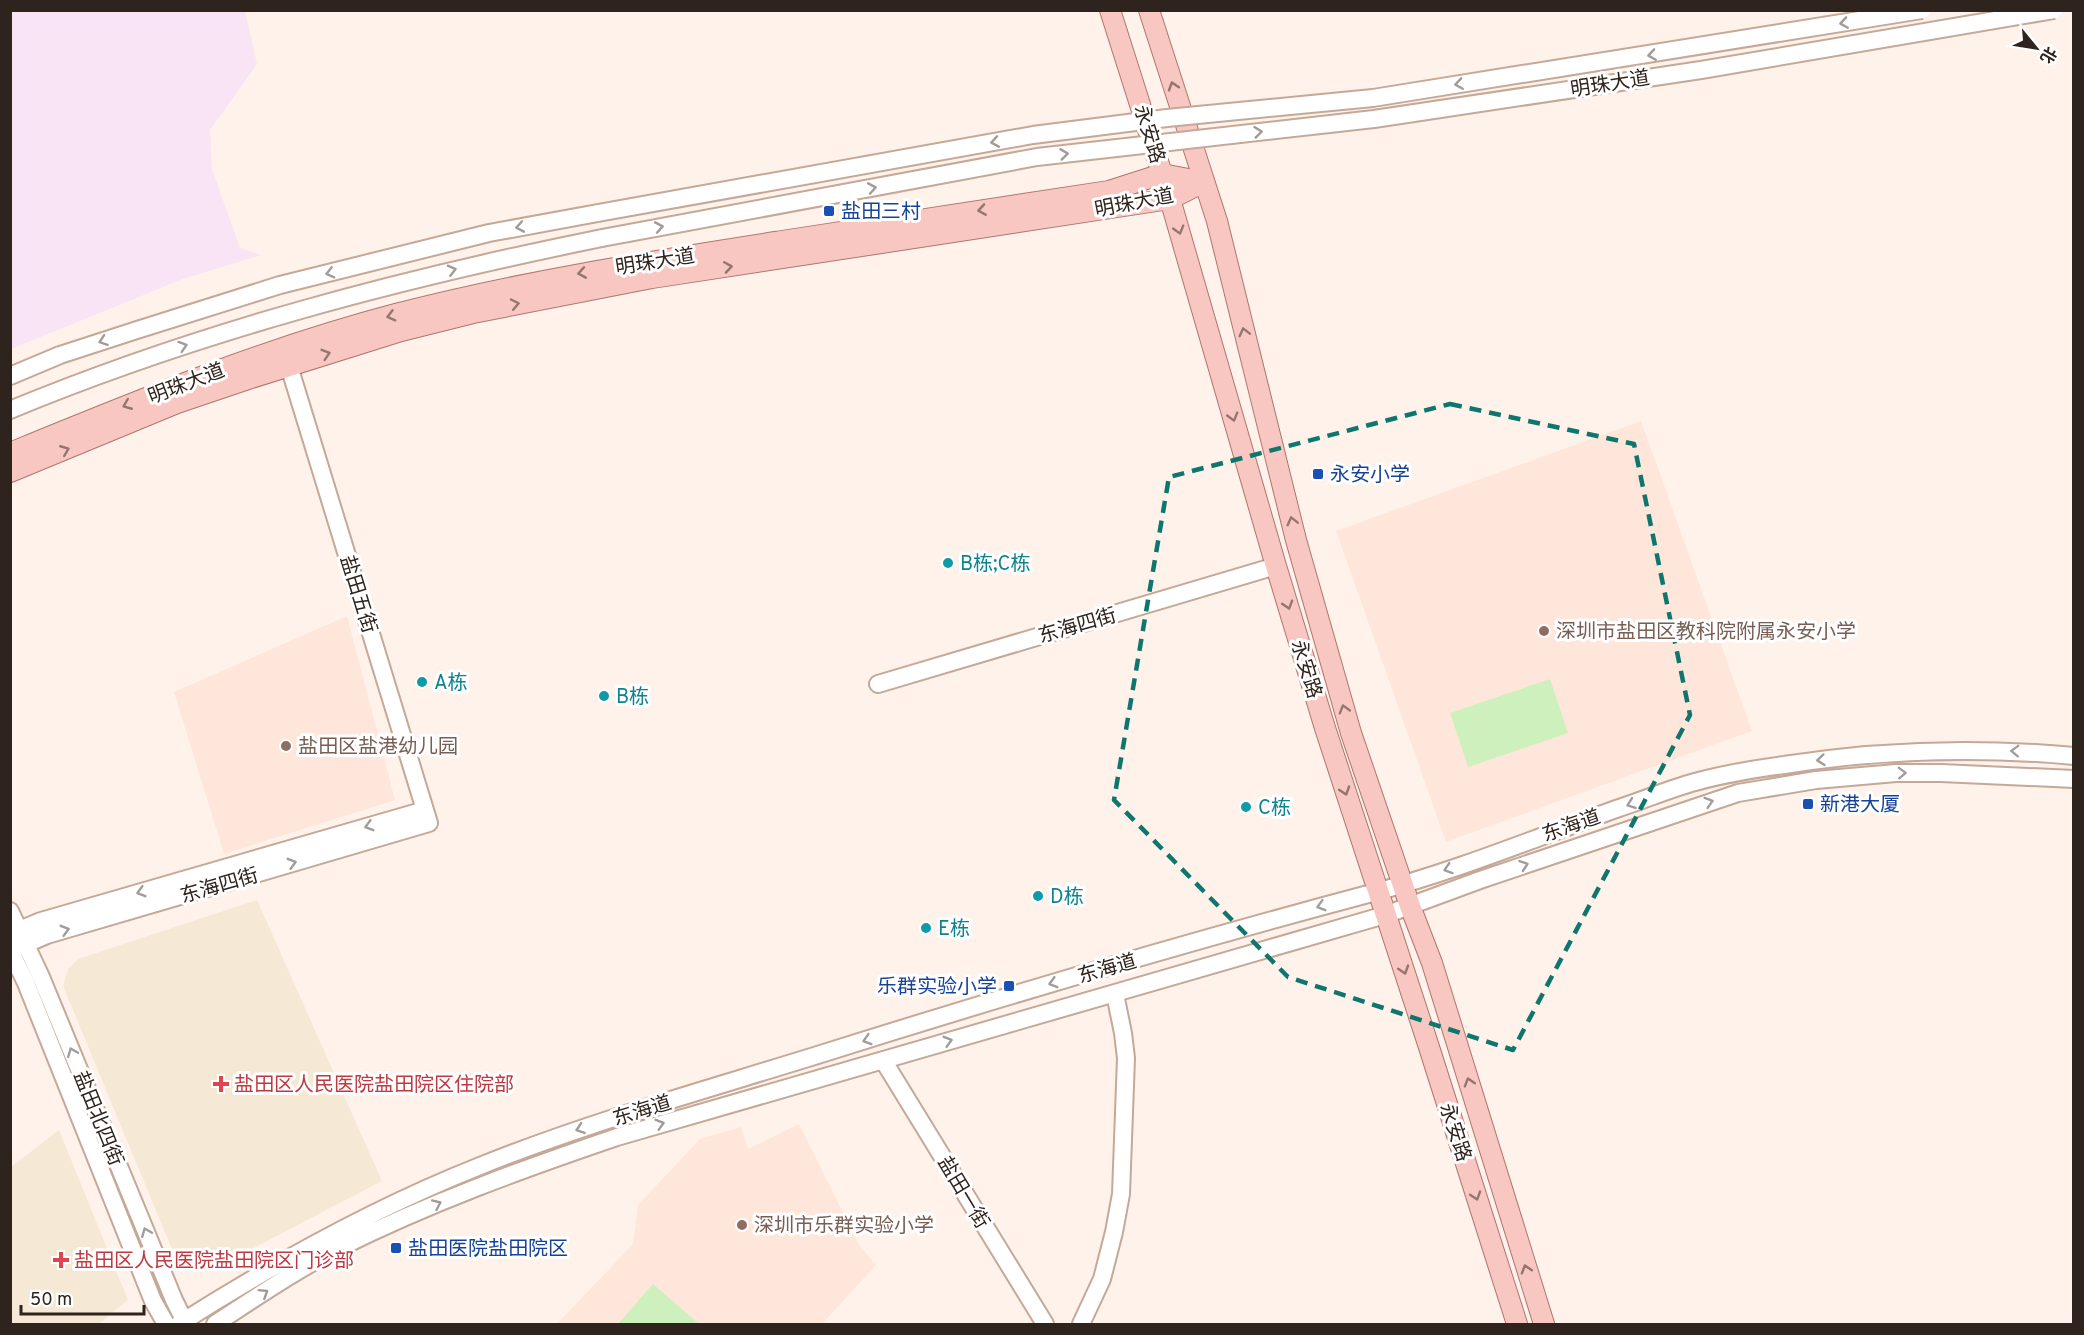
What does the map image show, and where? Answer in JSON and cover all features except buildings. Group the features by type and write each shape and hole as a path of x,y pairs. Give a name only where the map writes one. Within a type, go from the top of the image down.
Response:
{"main road":[{"name":"永安路","path":"1110,10 1170,199 1325,728 1517,1324"},
{"name":"永安路","path":"1149,10 1217,221 1296,540 1350,733 1432,963 1544,1324"},
{"name":"明珠大道","path":"10,453 171,387 264,354 396,314 469,296 653,261 1109,191 1162,174 1203,182"},
{"name":"明珠大道","path":"10,472 177,403 401,331 559,295 652,278 1170,199 1203,182"}],"street":[{"name":"明珠大道","path":"10,376 137,330 280,285 489,233 1032,135 1167,118 1373,98 1923,10"},
{"name":"明珠大道","path":"10,410 138,361 289,312 490,261 602,237 1037,157 1374,120 1701,70 2054,10"},
{"name":"盐田五街","path":"289,366 427,817"},
{"name":"东海四街","path":"878,684 1276,566"},
{"name":"东海道","path":"183,1323 250,1280 329,1235 430,1187 544,1142 976,1005 1404,883 1693,783 1736,772 1814,760 1911,752 2017,751 2073,756"},
{"name":"东海道","path":"214,1324 338,1249 452,1197 510,1174 618,1137 1385,915 1491,876 1738,793 1816,780 1941,772 2073,779"},
{"name":"东海四街","path":"15,944 427,817"},
{"name":"盐田北四街","path":"10,911 15,944 31,994 153,1301 166,1324"},
{"name":"盐田北四街","path":"15,944 183,1323"},
{"path":"1082,1324 1102,1279 1121,1194 1126,1058 1124,1033 1115,994"},
{"name":"盐田一街","path":"883,1060 1045,1324"}],"highlighted area":[{"path":"1450,404 1634,444 1690,715 1513,1050 1288,977 1114,800 1169,477"}],"shaded area":[{"path":"11,10 245,11 257,64 210,130 212,169 240,248 261,255 183,279 11,349"},
{"name":"深圳市盐田区教科院附属永安小学","path":"1641,421 1752,731 1446,842 1336,531"},
{"name":"盐田区盐港幼儿园","path":"347,616 395,800 224,854 174,692"},
{"name":"盐田区人民医院盐田院区住院部","path":"257,900 382,1181 223,1264 196,1270 176,1259 63,986 68,969 78,959"},
{"name":"深圳市乐群实验小学","path":"799,1124 859,1245 876,1265 822,1324 557,1324 633,1244 638,1205 700,1139 741,1127 748,1149"},
{"name":"盐田区人民医院盐田院区门诊部","path":"59,1130 128,1300 99,1324 11,1324 11,1167"}],"green space":[{"path":"1550,679 1568,733 1468,767 1450,713"},
{"path":"653,1284 699,1324 618,1324"}],"place":[{"name":"盐田三村","path":"829,211"},
{"name":"永安小学","path":"1318,474"},
{"name":"B栋;C栋","path":"948,563"},
{"name":"深圳市盐田区教科院附属永安小学","path":"1544,631"},
{"name":"A栋","path":"422,682"},
{"name":"B栋","path":"604,696"},
{"name":"盐田区盐港幼儿园","path":"286,746"},
{"name":"新港大厦","path":"1808,804"},
{"name":"C栋","path":"1246,807"},
{"name":"D栋","path":"1038,896"},
{"name":"E栋","path":"926,928"},
{"name":"乐群实验小学","path":"1009,986"},
{"name":"盐田区人民医院盐田院区住院部","path":"221,1084"},
{"name":"深圳市乐群实验小学","path":"742,1225"},
{"name":"盐田医院盐田院区","path":"396,1248"},
{"name":"盐田区人民医院盐田院区门诊部","path":"61,1260"}]}
